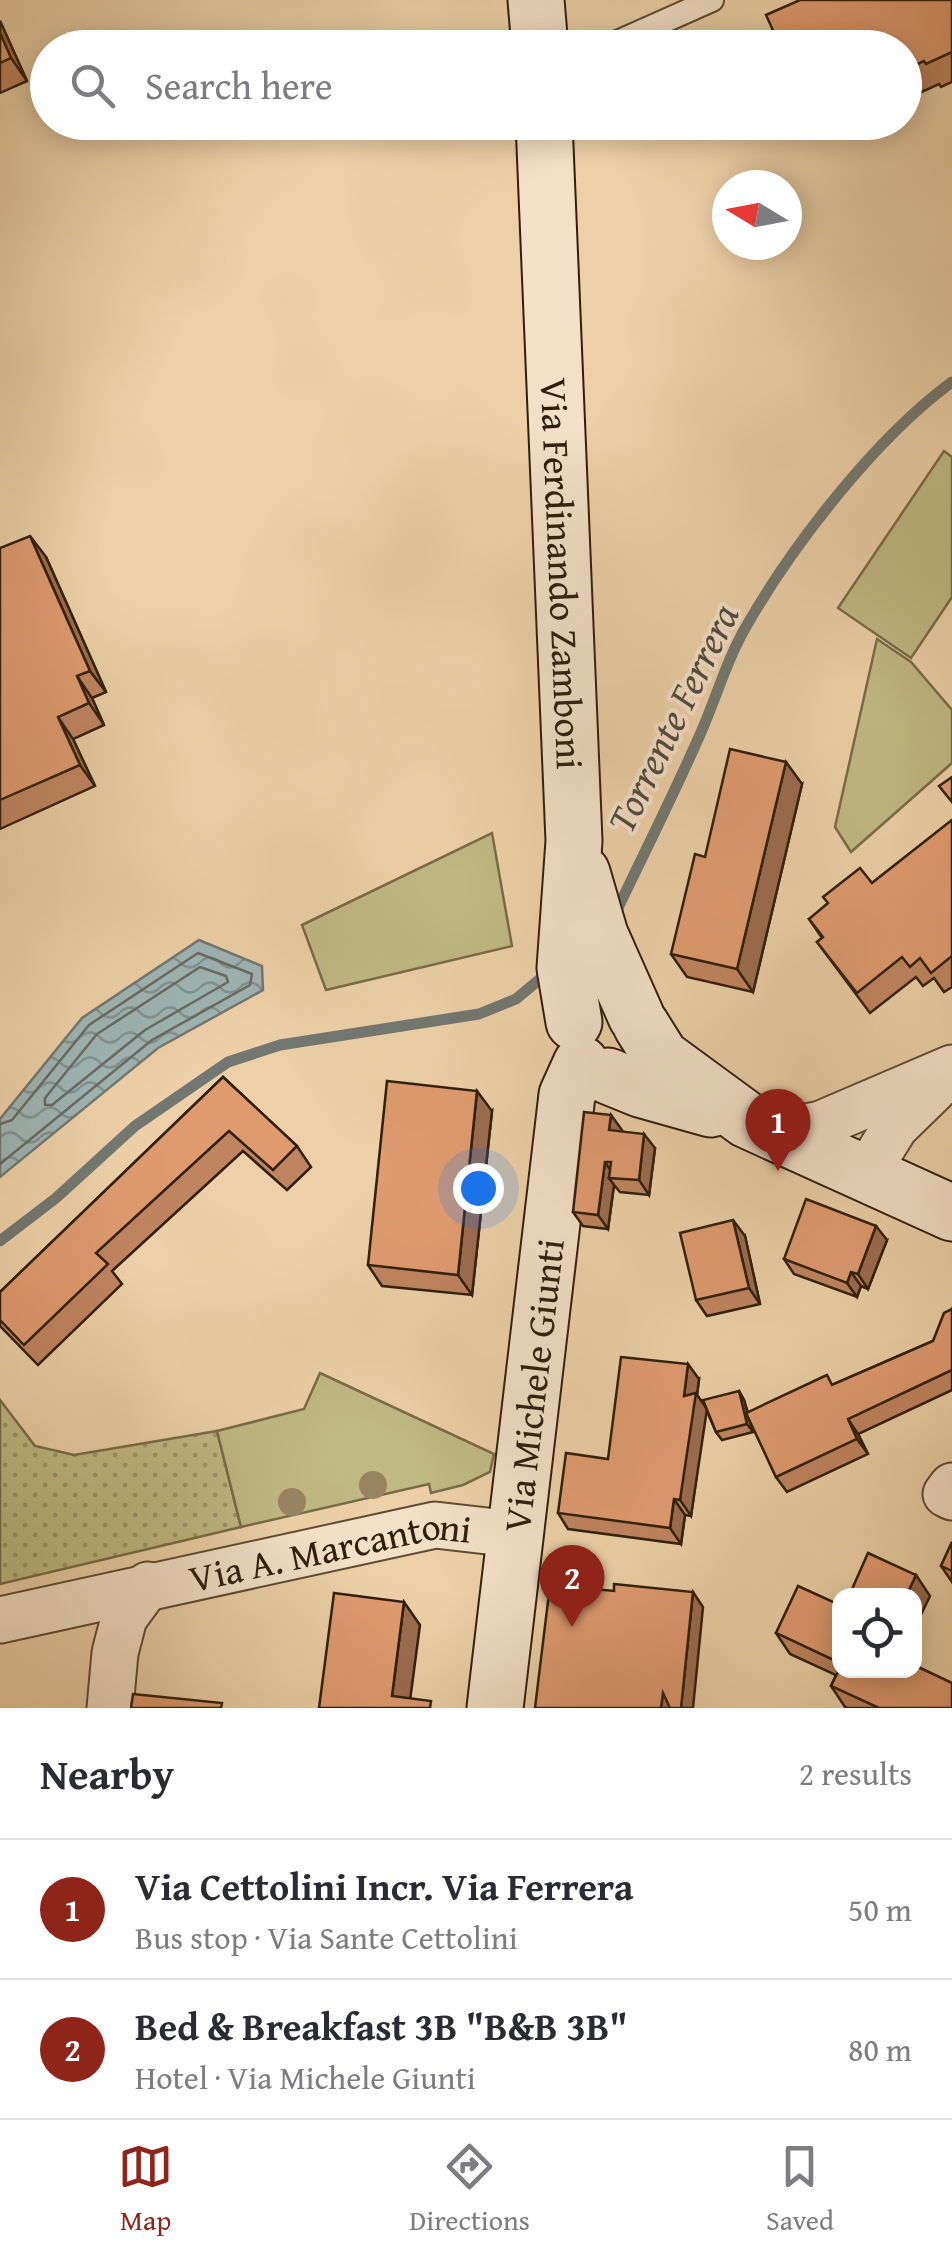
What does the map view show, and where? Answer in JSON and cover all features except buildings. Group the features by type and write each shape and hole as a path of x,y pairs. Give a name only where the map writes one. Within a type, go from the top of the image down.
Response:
{"street":[{"path":"536,0 538,30"},
{"name":"Via Ferdinando Zamboni","path":"545,140 574,841 565,968 588,1054"},
{"path":"574,841 600,935 639,1020 661,1057 761,1126 821,1124 952,1070"},
{"path":"588,1054 630,1068 643,1048 639,1020"},
{"path":"588,1054 640,1089 761,1126 952,1213"},
{"name":"Via Michele Giunti","path":"495,1708 567,1095 588,1054"},
{"path":"866,1174 894,1126 952,1070"},
{"path":"952,1486 946,1494 952,1497"},
{"name":"Via A. Marcantoni","path":"0,1620 435,1525 514,1534"},
{"name":"Via A. Marcantoni","path":"110,1708 115,1653 124,1618 148,1586"}],"lane":[{"path":"644,30 712,0"}],"shaded area":[{"path":"944,451 952,457 952,597 911,658 838,608"},
{"path":"877,639 911,662 952,710 952,763 851,852 835,827"},
{"path":"492,833 512,946 326,990 302,925"},
{"path":"320,1373 494,1454 490,1472 463,1485 431,1493 429,1484 241,1527 217,1431 304,1409"},
{"path":"0,1400 35,1446 74,1455 217,1431 241,1527 0,1584"}],"water":[{"path":"199,940 262,966 263,990 158,1048 0,1177 0,1119 82,1018"}],"waterway":[{"name":"Torrente Ferrera","path":"618,908 692,752 734,650 766,593 812,527 866,462 952,382"},
{"name":"Torrente Ferrera","path":"0,1241 56,1198 135,1126 228,1062 280,1045 479,1014 516,999 540,979"}],"place":[{"name":"Via Cettolini Incr. Via Ferrera","path":"778,1171"},
{"name":"Bed & Breakfast 3B \"B&B 3B\"","path":"572,1627"}]}
